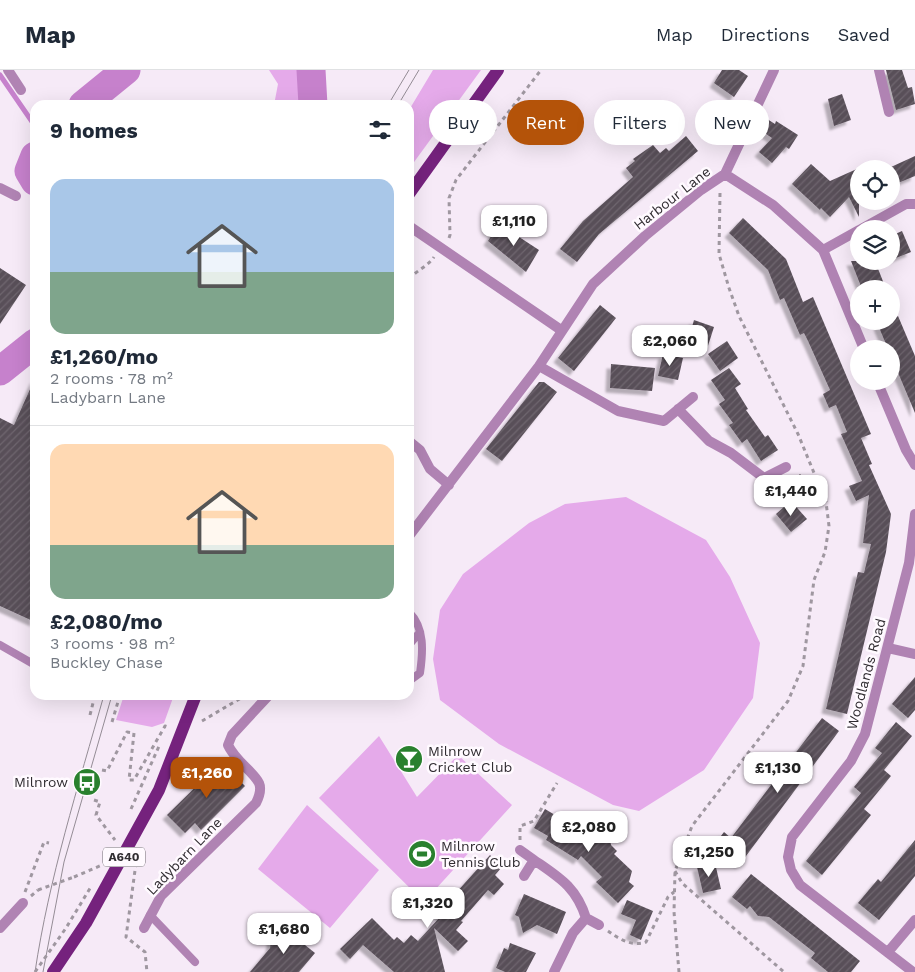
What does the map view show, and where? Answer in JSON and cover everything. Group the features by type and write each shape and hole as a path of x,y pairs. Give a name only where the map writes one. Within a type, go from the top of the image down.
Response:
{"main road":[{"path":"414,187 498,70"},
{"name":"A640","path":"53,972 86,923 159,790 194,700"}],"street":[{"path":"8,70 21,90"},
{"name":"Harbour Lane","path":"414,530 539,366 593,284 645,236 701,190 726,174 774,70"},
{"path":"879,70 889,112"},
{"path":"726,174 773,206 823,250 860,340"},
{"path":"0,188 16,196"},
{"path":"877,220 906,204 915,204"},
{"path":"414,229 561,330"},
{"path":"823,250 850,235"},
{"path":"539,366 618,411 664,421 693,397"},
{"path":"882,390 906,450 915,465"},
{"path":"678,409 709,441 731,453 764,478 774,492"},
{"path":"414,445 420,450 430,469 449,485"},
{"path":"764,478 786,467"},
{"name":"Woodlands Road","path":"913,972 800,885 791,870 788,857 792,837 859,747 865,734 909,563 915,514"},
{"path":"888,648 915,654"},
{"name":"Ladybarn Lane","path":"144,928 161,896 256,803 260,793 259,784 233,756 228,745 232,735 264,700"},
{"path":"520,850 570,885 582,905 586,918 599,925"},
{"path":"524,876 534,860"},
{"path":"0,928 24,897"},
{"path":"554,972 572,933 586,918"},
{"path":"888,952 915,920"}],"lane":[{"path":"414,617 420,632 423,650 420,673 414,677"},
{"path":"414,639 420,632"},
{"path":"0,645 30,662"},
{"path":"150,915 195,962"}],"path":[{"path":"414,274 427,267 450,235 449,198 456,180 541,70"},
{"path":"679,972 674,871 692,826 788,701 803,666 814,580 825,552 829,526 826,502 798,434 739,316 719,254 720,186 726,174"},
{"path":"90,715 94,700"},
{"path":"112,722 119,700"},
{"path":"200,725 202,719 237,700"},
{"path":"128,815 171,719"},
{"path":"102,770 107,771 127,732 134,734 129,780 134,780 165,726 168,727"},
{"path":"520,850 520,826 534,821 557,783"},
{"path":"94,800 100,802 96,815 116,841"},
{"path":"112,848 120,832"},
{"path":"24,897 44,842 49,843"},
{"path":"38,890 105,863"},
{"path":"674,871 682,883 784,972"},
{"path":"35,972 66,928 92,885"},
{"path":"599,925 619,938 633,943 646,942 668,897 674,892"}],"shaded area":[{"path":"269,70 302,70 303,100 275,100 278,84"},
{"path":"433,70 481,70 459,100 429,100 429,142 414,162 414,102"},
{"path":"626,497 706,540 730,577 760,643 753,698 704,770 639,811 613,805 499,744 440,700 433,659 440,610 463,574 529,523 565,504"},
{"path":"122,700 172,700 164,723 152,727 116,720"},
{"name":"Milnrow Tennis Club","path":"379,736 417,797 458,755 512,805 424,902 319,798"},
{"path":"307,805 379,870 330,928 258,869"}],"building":[{"path":"722,70 739,70 748,76 734,97 714,83"},
{"path":"886,70 902,70 908,88 912,87 915,104 896,110"},
{"path":"842,94 851,120 834,126 828,99"},
{"path":"769,120 775,124 776,121 798,135 789,149 786,147 772,163 759,152 766,145 769,145 772,138 769,136"},
{"path":"685,137 698,151 599,234 577,262 560,249 583,221 633,177 626,168 635,161 633,159 653,145 660,153 666,148 669,151 676,145 685,145"},
{"path":"915,156 915,176 900,182 900,163"},
{"path":"811,164 830,181 850,172 850,199 849,197 830,217 792,184"},
{"path":"743,218 786,259 803,302 813,297 850,384 850,390 852,390 871,434 861,438 872,464 869,465 891,514 886,552 847,714 826,709 858,572 864,573 871,544 863,543 869,495 856,501 849,486 862,481 841,434 847,432 836,405 829,408 823,394 830,390 804,333 800,335 784,298 780,300 768,270 729,233"},
{"path":"499,224 539,250 526,272 488,241"},
{"path":"902,231 911,252 900,256 900,232"},
{"path":"0,268 26,285 0,324"},
{"path":"855,270 879,270 882,280 858,280"},
{"path":"600,305 616,318 574,371 558,358"},
{"path":"694,320 714,327 706,352 691,330"},
{"path":"900,321 915,356 915,413 900,377 900,340 884,340 880,330 900,330"},
{"path":"727,341 738,358 720,371 708,354"},
{"path":"663,354 683,358 678,380 658,376"},
{"path":"611,364 655,368 652,391 610,388"},
{"path":"729,368 741,384 735,388 748,409 746,410 765,437 768,435 778,450 761,461 747,439 742,443 729,425 733,423 719,404 725,400 711,380"},
{"path":"539,382 544,382 557,392 502,461 486,449"},
{"path":"30,389 30,620 0,606 0,418 14,425"},
{"path":"800,474 810,485 807,489 811,493 799,504 785,489"},
{"path":"791,501 807,519 791,532 776,514"},
{"path":"915,677 915,710 908,718 892,704"},
{"path":"822,718 839,731 740,864 714,845 724,832 731,838"},
{"path":"896,722 912,736 884,770 891,776 864,809 871,815 822,875 806,861 861,793 854,787 882,753 875,748"},
{"path":"221,762 245,786 201,830 195,823 185,833 167,815"},
{"path":"545,809 580,830 588,826 595,833 610,840 611,845 617,851 614,854 632,871 629,882 634,886 618,903 596,882 602,877 581,856 578,860 546,840 548,836 534,828"},
{"path":"915,840 915,876 879,920 858,903 878,879 881,882"},
{"path":"490,855 502,867 495,875 504,884 494,895 488,890 461,921 463,922 456,930 468,941 458,951 434,928 445,972 394,972 363,945 350,959 340,949 372,918 394,940 397,937 404,943 411,935 418,941 441,916 438,913"},
{"path":"715,863 721,889 703,893 697,867"},
{"path":"751,874 860,961 851,972 828,972 811,958 815,953 769,917 758,916 750,906 747,909 732,897"},
{"path":"524,894 566,912 557,934 537,925 523,933 519,917 515,915"},
{"path":"627,900 653,911 641,940 630,935 636,920 621,914"},
{"path":"285,929 315,953 299,972 250,972 270,948 272,935 281,934"},
{"path":"510,943 536,953 526,972 505,972 496,968 504,948 508,950"}],"waterway":[{"path":"89,100 126,70"},
{"path":"311,70 313,100"},
{"path":"0,75 30,119"},
{"path":"30,168 30,173"},
{"path":"0,371 30,347"}],"tram line":[{"path":"391,100 409,70"},
{"path":"401,100 419,70"},
{"path":"35,972 56,867 103,700"},
{"path":"43,972 64,862 111,700"}],"place":[{"name":"Milnrow Cricket Club","path":"409,759"},
{"name":"Milnrow","path":"87,782"},
{"name":"Milnrow Tennis Club","path":"422,854"}]}
